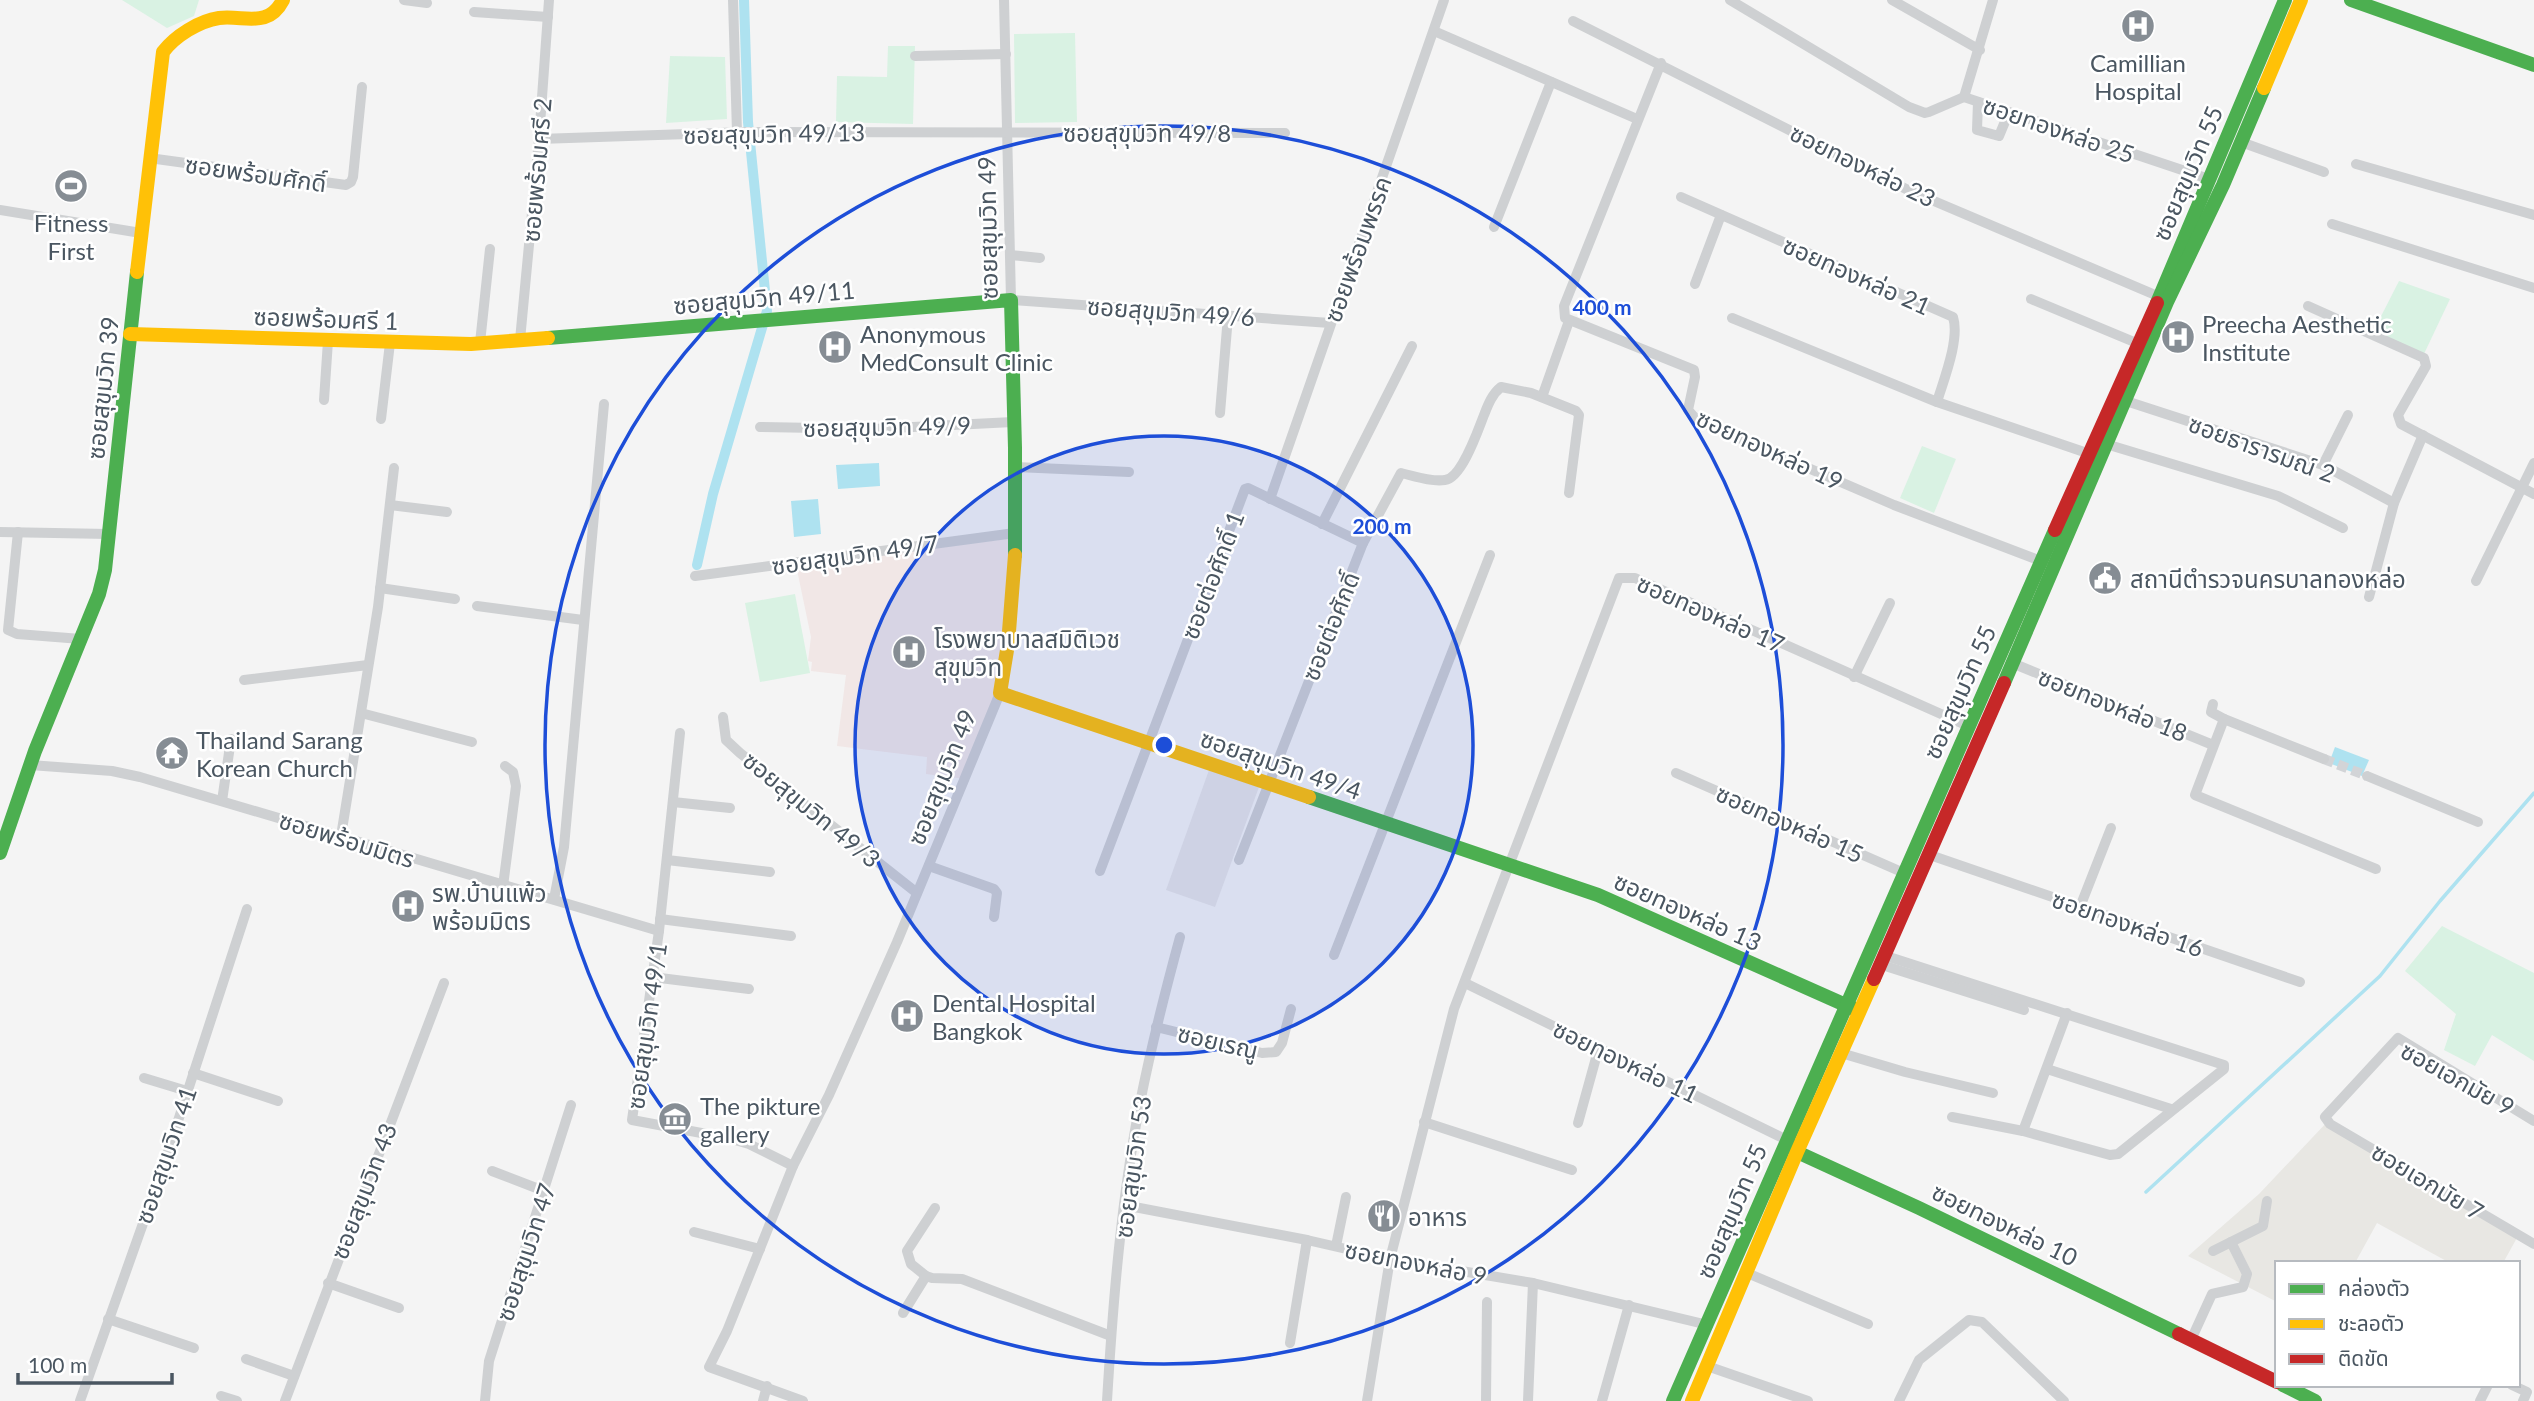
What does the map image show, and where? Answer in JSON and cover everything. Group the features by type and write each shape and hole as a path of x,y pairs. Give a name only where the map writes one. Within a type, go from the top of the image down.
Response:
{"street":[{"name":"ซอยสุขุมวิท 39","path":"0,853 30,765 103,583 159,62 164,49 195,26 222,18 267,19 276,13 283,0"},
{"path":"404,0 427,3"},
{"name":"ซอยพร้อมศรี 2","path":"520,340 549,0"},
{"path":"733,0 737,132"},
{"name":"ซอยสุขุมวิท 49","path":"767,1386 709,1367 727,1331 793,1166 830,1095 929,866 1000,693 1009,644 1015,533 1004,0"},
{"name":"ซอยพร้อมพรรค","path":"1270,499 1444,0"},
{"path":"1730,0 1909,107 1925,113 1964,97"},
{"path":"1892,0 1980,50"},
{"name":"ซอยทองหล่อ 25","path":"1993,0 1964,97 2216,182"},
{"name":"ซอยสุขุมวิท 55","path":"2216,182 2241,142 2285,0"},
{"name":"ซอยสุขุมวิท 55","path":"1673,1401 1787,1140 1852,1009 1921,852 1984,730 2006,660 2048,563 2099,452 2270,54 2301,0"},
{"path":"2351,0 2534,65"},
{"path":"474,12 548,18"},
{"name":"ซอยทองหล่อ 23","path":"1573,21 1661,63 1908,190 2164,300"},
{"path":"1434,31 1637,119"},
{"path":"915,56 1006,54"},
{"path":"1569,494 1579,415 1576,411 1542,397 1569,321 1564,314 1564,306 1661,63"},
{"path":"1494,227 1551,82"},
{"name":"ซอยพร้อมศักดิ์","path":"149,158 346,185 353,177 362,87"},
{"path":"1978,102 1978,130 1999,136 2009,112"},
{"name":"ซอยสุขุมวิท 49/13","path":"539,139 737,132 1008,132"},
{"name":"ซอยสุขุมวิท 49/8","path":"1008,132 1285,133"},
{"path":"2241,142 2324,172"},
{"path":"2356,164 2534,215"},
{"name":"ซอยทองหล่อ 21","path":"1681,197 1953,317 1955,323 1952,347 1937,402"},
{"path":"0,210 141,233"},
{"path":"1695,284 1721,215"},
{"path":"2332,224 2534,288"},
{"path":"480,343 489,249"},
{"path":"1010,255 1040,258"},
{"path":"2031,299 2139,344"},
{"name":"ซอยสุขุมวิท 49/6","path":"1011,300 1330,323"},
{"name":"ซอยสุขุมวิท 49/11","path":"520,340 1011,300"},
{"name":"ซอยสุขุมวิท 55","path":"2121,399 2139,344 2164,300"},
{"path":"2308,306 2424,358 2426,366 2398,415 2401,424 2534,494"},
{"path":"1220,413 1228,316"},
{"path":"1732,318 1937,402 2099,452 2278,496 2343,528"},
{"name":"ซอยทองหล่อ 19","path":"1569,321 1694,370 1688,412 1697,420 1894,505 2048,563"},
{"name":"ซอยพร้อมศรี 1","path":"131,334 390,343 520,340"},
{"path":"324,400 328,341"},
{"path":"381,419 390,343"},
{"path":"1322,524 1412,346"},
{"name":"ซอยต่อศักดิ์","path":"1239,860 1363,543 1401,473 1447,480 1455,474 1476,436 1490,401 1501,387 1542,397"},
{"name":"ซอยธารารมณ์ 2","path":"2121,399 2323,466 2394,503"},
{"path":"554,899 564,847 604,404"},
{"path":"2323,466 2348,415"},
{"name":"ซอยสุขุมวิท 49/9","path":"760,427 873,429 1013,422"},
{"path":"2368,597 2394,503 2424,435"},
{"path":"2476,581 2534,463"},
{"path":"1014,467 1129,472"},
{"path":"341,836 380,588 394,468"},
{"name":"ซอยต่อศักดิ์ 1","path":"1148,743 1244,491 1248,488 1363,543"},
{"path":"390,505 447,512"},
{"path":"0,532 109,534"},
{"path":"18,532 8,630 17,634 81,639"},
{"name":"ซอยสุขุมวิท 49/7","path":"695,576 1015,533"},
{"path":"1334,955 1490,555"},
{"name":"ซอยทองหล่อ 17","path":"1508,865 1619,578 1635,578 1968,726"},
{"path":"380,588 455,599"},
{"path":"1854,677 1890,603"},
{"path":"477,606 583,620"},
{"name":"ซอยสุขุมวิท 55","path":"1921,852 1968,726 2006,660"},
{"name":"ซอยทองหล่อ 18","path":"2006,660 2213,746"},
{"path":"244,680 368,665"},
{"name":"ซอยสุขุมวิท 49/4","path":"1000,693 1508,865"},
{"path":"2213,704 2211,712 2224,719 2324,759"},
{"path":"361,713 472,741"},
{"name":"ซอยสุขุมวิท 49/3","path":"723,717 726,740 917,893"},
{"path":"2224,719 2195,794 2376,869"},
{"path":"1968,726 1984,730"},
{"name":"ซอยสุขุมวิท 49/1","path":"680,733 659,931 632,1120 728,1138 749,1144 793,1166"},
{"path":"222,801 231,739"},
{"path":"1100,871 1148,743"},
{"name":"ซอยพร้อมมิตร","path":"30,765 112,771 659,931"},
{"path":"503,886 516,786 513,772 505,765"},
{"name":"ซอยทองหล่อ 15","path":"1676,773 1910,876"},
{"path":"2367,776 2478,822"},
{"path":"673,802 730,808"},
{"path":"2080,907 2111,828"},
{"name":"ซอยทองหล่อ 16","path":"1921,852 2300,982"},
{"path":"667,860 769,872"},
{"path":"1367,1401 1390,1259 1424,1122 1454,1009 1508,865"},
{"name":"ซอยทองหล่อ 13","path":"1508,865 1607,899 1852,1009"},
{"path":"929,866 994,889 994,917"},
{"name":"ซอยสุขุมวิท 55","path":"1692,1401 1841,1053 1852,1009 1881,959 1910,876"},
{"name":"ซอยสุขุมวิท 41","path":"80,1401 162,1170 247,909"},
{"path":"660,919 792,936"},
{"name":"ซอยสุขุมวิท 53","path":"1107,1401 1124,1205 1156,1027 1180,937"},
{"path":"1881,959 2024,1010"},
{"path":"1881,959 2067,1013 2224,1065 2224,1069 2118,1154 2110,1155 2023,1131 1952,1117"},
{"path":"652,977 749,989"},
{"name":"ซอยสุขุมวิท 43","path":"285,1401 444,983"},
{"name":"ซอยทองหล่อ 11","path":"1465,983 1787,1140"},
{"name":"ซอยเรณู","path":"1156,1027 1262,1053 1276,1052 1282,1043 1291,1009"},
{"path":"2023,1131 2067,1013"},
{"name":"ซอยเอกมัย 9","path":"2326,1114 2398,1038 2534,1121"},
{"path":"1578,1123 1599,1047"},
{"path":"1841,1053 1993,1093"},
{"path":"2047,1069 2171,1110"},
{"path":"193,1073 278,1101"},
{"path":"144,1078 187,1091"},
{"name":"ซอยสุขุมวิท 47","path":"485,1401 489,1361 572,1105"},
{"name":"ซอยเอกมัย 7","path":"2326,1114 2326,1120 2330,1124 2534,1244"},
{"path":"1424,1122 1572,1170"},
{"path":"1787,1140 1797,1152"},
{"name":"ซอยทองหล่อ 10","path":"1797,1152 1919,1208 2275,1381"},
{"path":"492,1171 544,1191"},
{"path":"1336,1246 1346,1197"},
{"path":"2213,1251 2263,1226 2267,1201"},
{"name":"ซอยทองหล่อ 9","path":"1124,1205 1307,1240 1390,1259 1532,1283 1707,1325"},
{"path":"935,1208 907,1251 911,1264 926,1276 962,1279 1111,1336"},
{"path":"694,1232 760,1249"},
{"path":"1290,1343 1307,1240"},
{"path":"2191,1340 2212,1294 2243,1287 2247,1274 2231,1242"},
{"path":"1747,1273 1868,1324"},
{"path":"903,1313 926,1276"},
{"path":"328,1283 399,1308"},
{"path":"1528,1401 1532,1283"},
{"path":"1486,1401 1487,1302"},
{"path":"1602,1401 1629,1306"},
{"path":"108,1320 194,1348"},
{"path":"1899,1401 1919,1360 1969,1320 1982,1322 2064,1401"},
{"path":"1707,1325 1722,1332"},
{"path":"246,1359 294,1376"},
{"path":"1692,1360 1808,1401"},
{"path":"762,1401 767,1386 803,1401"},
{"path":"2287,1387 2315,1401"},
{"path":"221,1396 237,1401"}],"shaded area":[{"name":"โรงพยาบาลสมิติเวช สุขุมวิท","path":"1015,538 1001,695 966,779 926,774 927,757 837,746 846,675 811,671 812,662 808,661 811,637 796,565"},
{"path":"1209,770 1259,787 1215,907 1166,890"},
{"path":"2329,1120 2518,1236 2504,1261 2446,1261 2377,1223 2356,1261 2275,1261 2275,1301 2188,1256 2259,1194"}],"green space":[{"path":"122,0 199,0 194,16 167,28"},
{"path":"1075,33 1077,122 1015,123 1014,34"},
{"path":"888,46 915,46 913,124 836,122 837,76 887,77"},
{"path":"670,56 725,57 727,119 666,123"},
{"path":"2399,281 2450,299 2423,356 2372,334"},
{"path":"1922,446 1956,459 1934,513 1900,498"},
{"path":"795,594 810,673 760,682 745,603"},
{"path":"2442,926 2534,973 2534,1061 2492,1035 2475,1066 2444,1050 2456,1014 2405,971"}],"water":[{"path":"879,463 880,486 838,489 836,465"},
{"path":"818,499 821,534 794,537 791,501"},
{"path":"2335,747 2369,760 2362,776 2329,763"}],"waterway":[{"path":"697,565 713,494 767,311 748,122 744,0"},
{"path":"2146,1192 2380,976 2440,901 2534,793"}],"tunnel":[{"path":"2324,759 2367,776"}],"traffic: fast":[{"path":"2157,303 2285,0"},
{"path":"2351,0 2534,65"},
{"path":"2004,683 2167,302 2223,185 2264,88"},
{"path":"0,853 35,751 99,594 105,570 137,272"},
{"path":"548,338 1011,300 1015,555"},
{"path":"1673,1401 2055,530"},
{"path":"1309,797 1598,895 1859,1011"},
{"path":"1791,1145 1797,1152 2179,1334"},
{"path":"2287,1387 2315,1401"}],"traffic: slow":[{"path":"137,272 163,52 181,35 204,22 219,18 263,18 277,9 283,0"},
{"path":"2264,88 2301,0"},
{"path":"130,334 471,344 548,338"},
{"path":"1015,555 1008,644 1000,693 1309,797"},
{"path":"1692,1401 1797,1152 1874,979"}],"traffic: jam":[{"path":"2055,530 2157,303"},
{"path":"1874,979 2004,683"},
{"path":"2179,1334 2275,1381"}],"place":[{"name":"Camillian Hospital","path":"2138,26"},
{"name":"Fitness First","path":"71,186"},
{"name":"Preecha Aesthetic Institute","path":"2178,337"},
{"name":"Anonymous MedConsult Clinic","path":"835,347"},
{"name":"สถานีตำรวจนครบาลทองหล่อ","path":"2105,578"},
{"name":"โรงพยาบาลสมิติเวช สุขุมวิท","path":"909,652"},
{"name":"Thailand Sarang Korean Church","path":"172,753"},
{"name":"รพ.บ้านแพ้ว พร้อมมิตร","path":"408,906"},
{"name":"Dental Hospital Bangkok","path":"907,1016"},
{"name":"The pikture gallery","path":"675,1119"},
{"name":"อาหาร","path":"1384,1216"}]}
